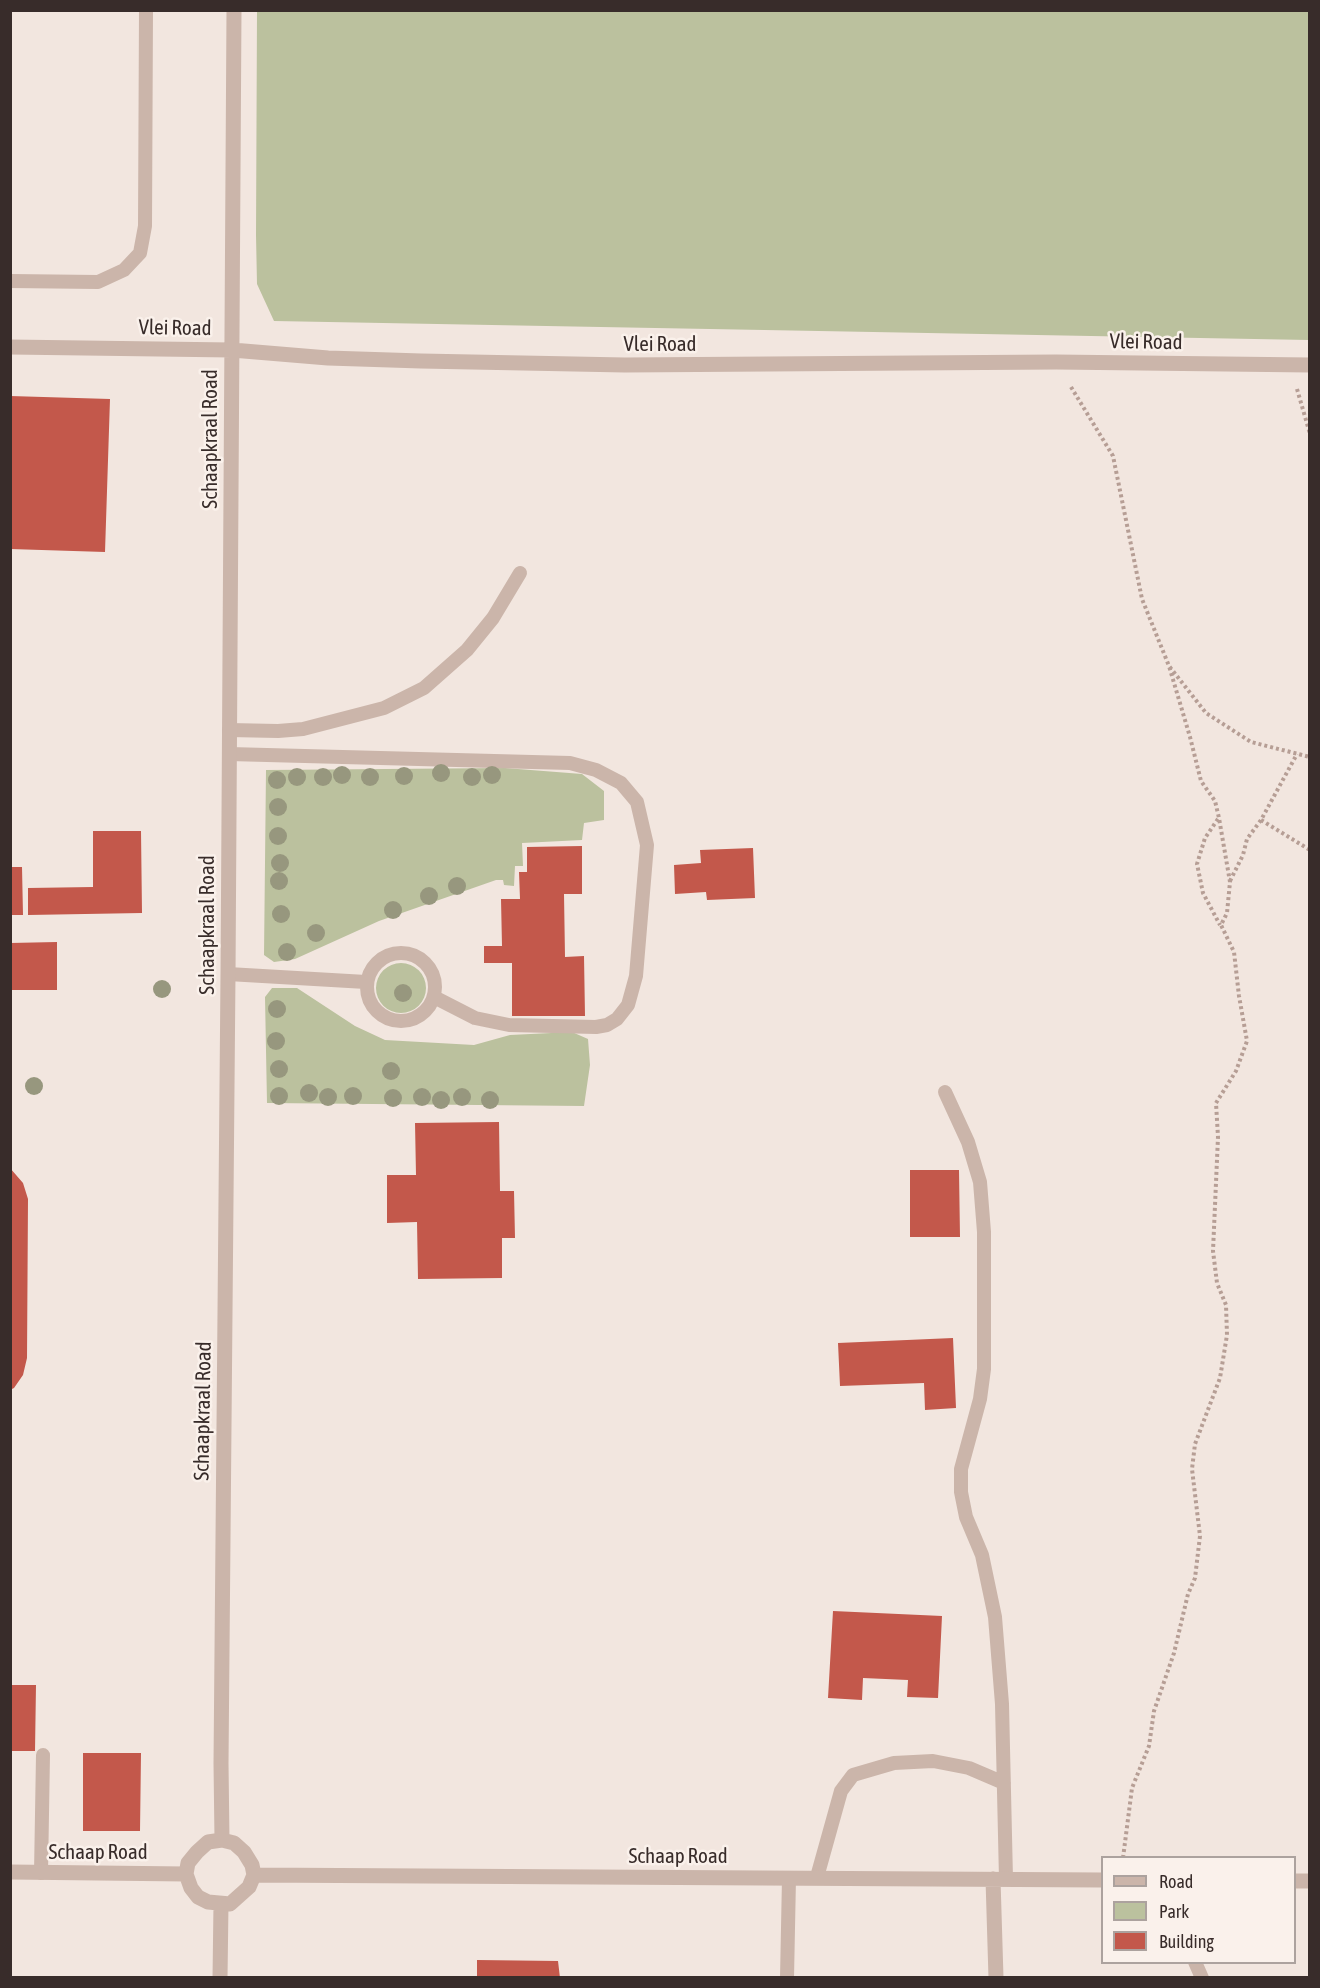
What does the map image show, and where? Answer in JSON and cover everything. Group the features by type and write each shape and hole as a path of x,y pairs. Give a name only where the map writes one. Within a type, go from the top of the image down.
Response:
{"street":[{"name":"Schaapkraal Road","path":"222,1840 234,10"},
{"name":"Vlei Road","path":"10,347 232,350 328,358 614,365 1056,362 1310,365"},
{"path":"222,1840 234,1843 244,1852 252,1864 254,1875 249,1887 239,1898 230,1904 221,1904 198,1898 186,1874 188,1863 197,1852 208,1842 222,1840"},
{"name":"Schaap Road","path":"10,1872 186,1874"},
{"name":"Schaap Road","path":"254,1875 1101,1880"},
{"path":"996,1977 1000,1879"},
{"path":"220,1977 221,1904"}],"lane":[{"path":"10,281 98,282 124,270 140,254 145,226 146,10"},
{"path":"229,730 303,729 384,708 424,688 466,650 493,618 520,573"},
{"path":"229,754 570,763 596,770 621,783 637,802 647,845 636,976 628,1005 616,1019 607,1025 596,1027 508,1025 475,1018 434,997"},
{"path":"408,953 418,957 433,974 434,997 429,1007 421,1015 399,1022 388,1020 378,1014 371,1004 366,981 377,962 386,956 408,953"},
{"path":"228,974 366,981"},
{"path":"945,1092 968,1142 980,1182 984,1232 984,1369 980,1399 961,1470 961,1492 966,1517 982,1555 995,1617 1002,1704 1004,1783 1000,1879"},
{"path":"41,1873 42,1755"},
{"path":"817,1878 841,1791 853,1775 894,1763 933,1761 969,1768 1004,1783"},
{"path":"787,1977 789,1878"}],"path":[{"path":"1056,362 1113,456 1142,599 1169,666 1201,781 1215,801 1230,882 1227,913 1221,925"},
{"path":"1290,365 1310,434"},
{"path":"1169,666 1206,714 1251,742 1310,757"},
{"path":"1230,882 1243,855 1247,839 1261,820 1297,754"},
{"path":"1123,1856 1132,1788 1149,1746 1154,1711 1174,1653 1188,1594 1195,1578 1200,1536 1192,1469 1195,1444 1220,1378 1227,1335 1226,1305 1217,1283 1213,1251 1218,1137 1216,1102 1236,1071 1247,1041 1234,952 1203,893 1197,864 1205,838 1219,819"},
{"path":"1261,820 1310,850"}],"green space":[{"path":"257,11 1309,11 1309,340 274,321 257,284"},
{"path":"505,768 582,774 604,791 604,820 584,823 582,840 522,843 523,866 515,866 514,886 504,885 503,880 496,880 379,921 295,959 274,962 264,955 266,770"},
{"path":"401,963 415,967 422,974 426,988 422,1002 415,1009 401,1013 387,1009 380,1002 376,988 380,974 387,967"},
{"path":"272,988 297,988 355,1026 385,1040 474,1045 510,1035 572,1032 588,1039 590,1065 584,1106 267,1103 265,997"}],"building":[{"path":"10,396 110,399 105,552 10,549"},
{"path":"93,831 141,831 142,913 28,915 28,888 93,887"},
{"path":"582,846 582,894 564,894 565,957 584,956 585,1016 512,1016 512,963 484,963 484,946 502,946 501,899 520,899 519,872 527,872 527,847"},
{"path":"753,848 755,898 707,900 706,892 675,894 674,865 701,863 700,850"},
{"path":"10,867 22,867 23,915 10,915"},
{"path":"57,942 57,990 10,990 10,943"},
{"path":"499,1122 500,1191 514,1191 515,1238 502,1238 502,1278 418,1279 417,1222 387,1223 387,1175 416,1175 415,1123"},
{"path":"10,1168 23,1183 28,1199 27,1358 23,1375 10,1390"},
{"path":"910,1170 959,1170 960,1237 910,1237"},
{"path":"953,1338 956,1408 925,1410 924,1383 840,1386 838,1343"},
{"path":"833,1611 942,1616 938,1698 907,1697 908,1680 863,1678 862,1700 828,1698"},
{"path":"10,1685 36,1685 35,1751 10,1751"},
{"path":"83,1753 141,1753 140,1831 83,1831"},
{"path":"477,1960 558,1961 560,1978 477,1978"}]}
